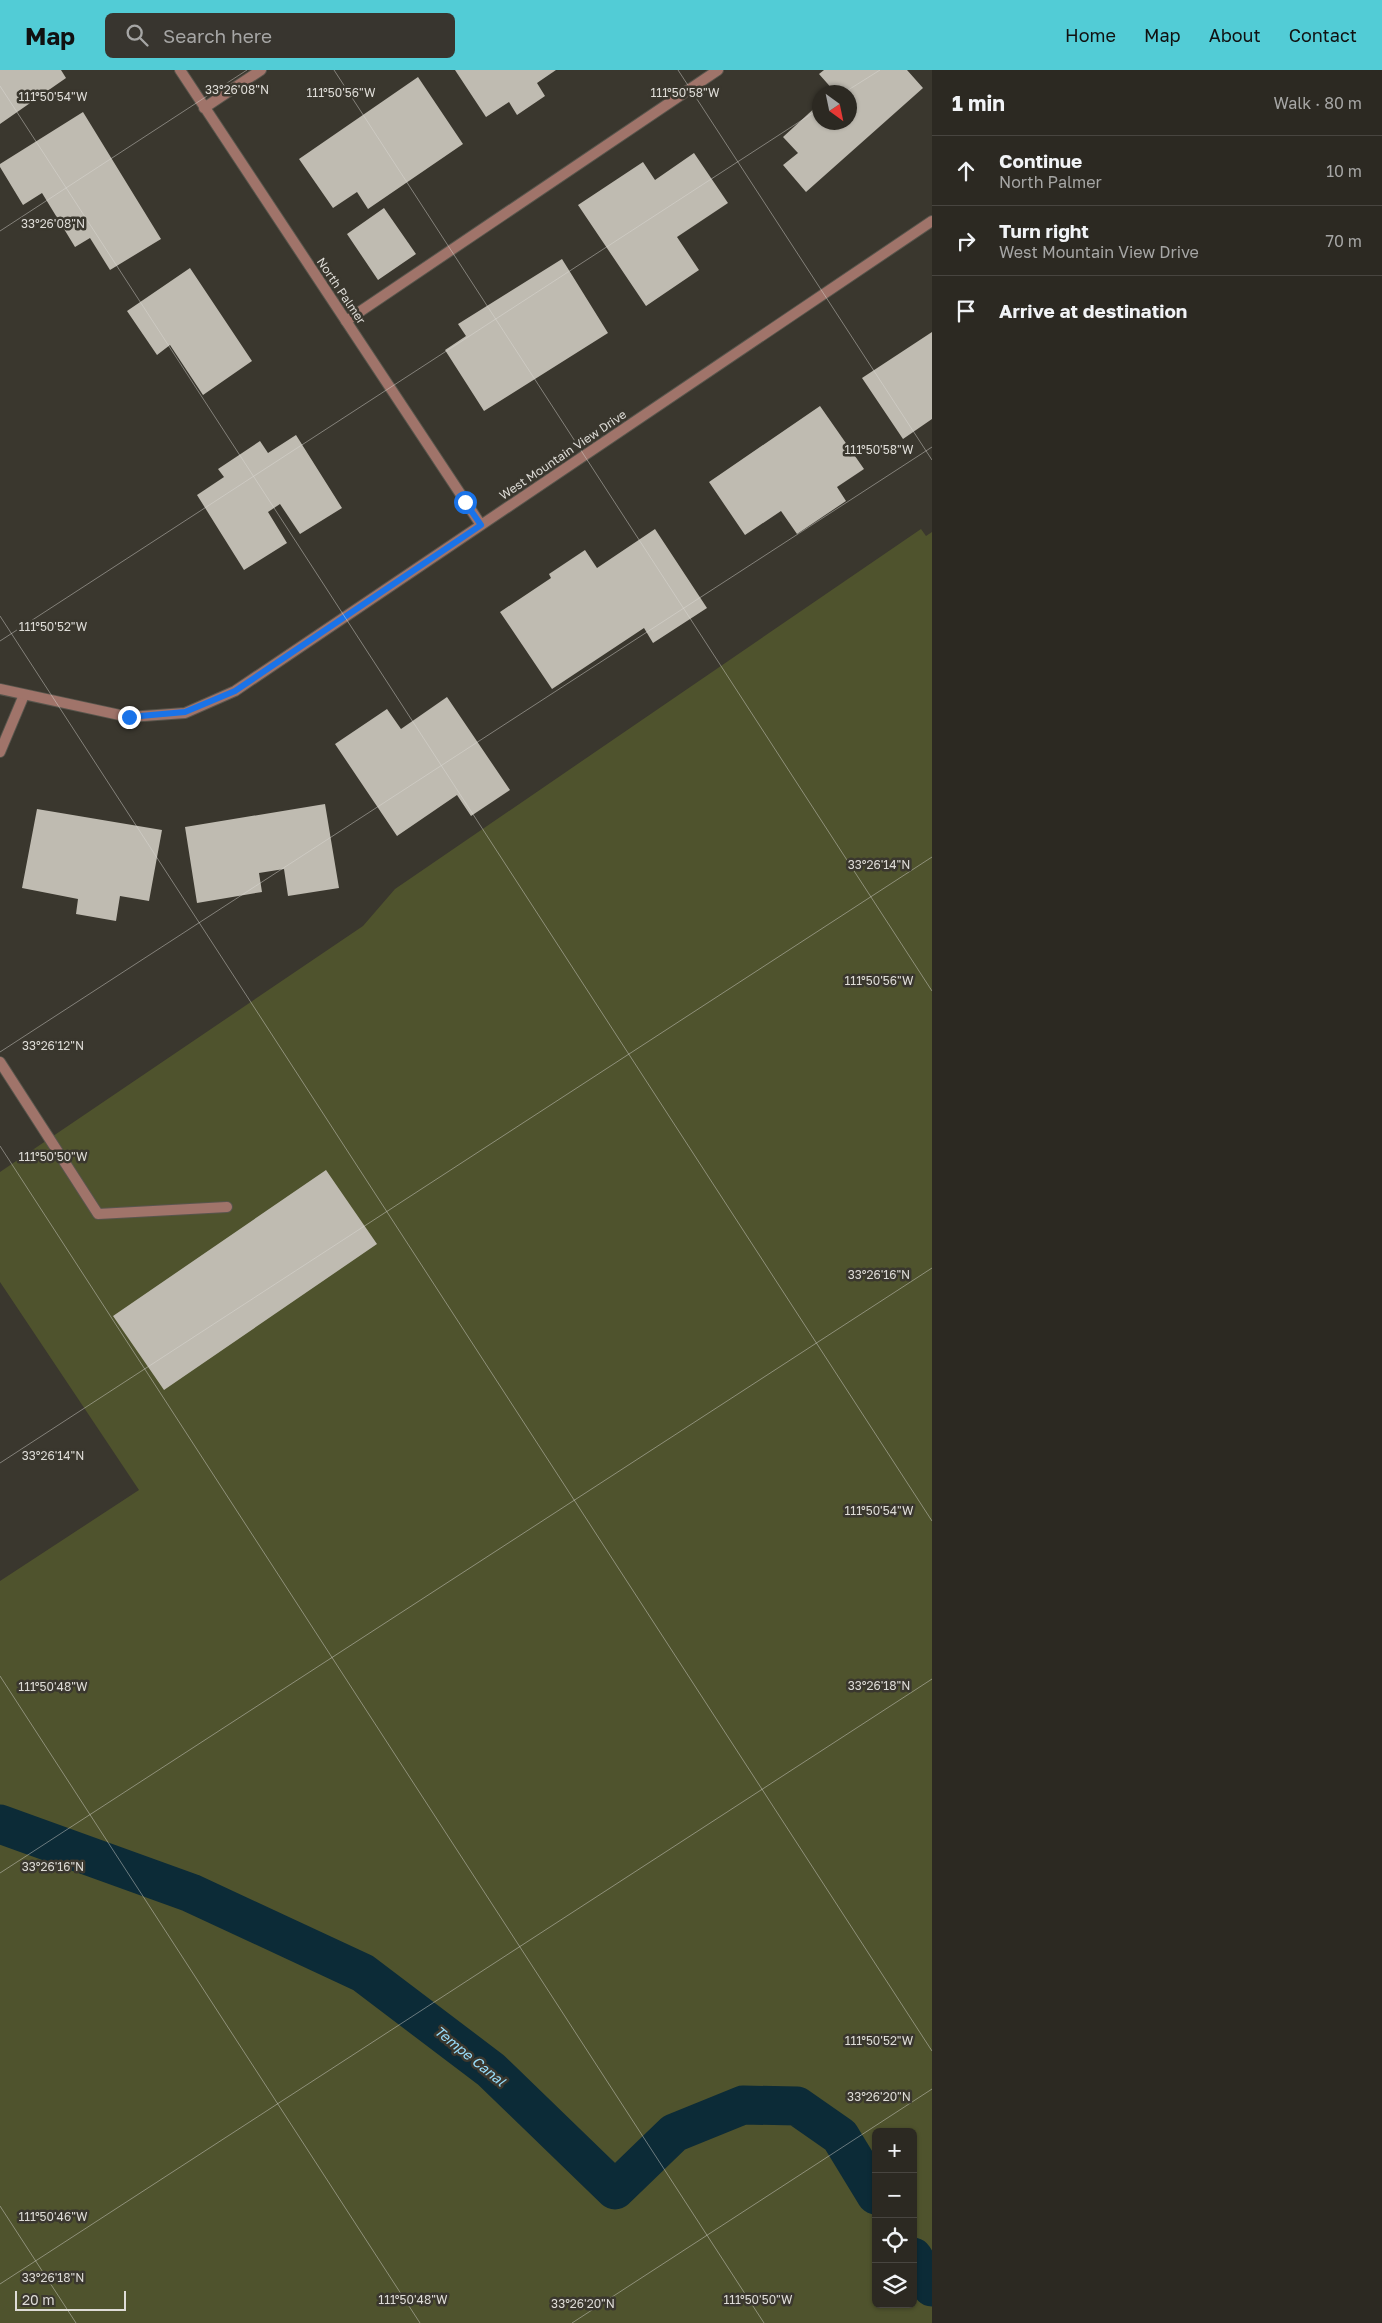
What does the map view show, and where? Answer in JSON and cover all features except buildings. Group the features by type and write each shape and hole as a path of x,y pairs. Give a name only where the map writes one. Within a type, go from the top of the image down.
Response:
{"street":[{"name":"North Palmer","path":"180,70 481,525"},
{"path":"204,108 260,70"},
{"path":"346,321 718,70"},
{"name":"West Mountain View Drive","path":"0,689 129,717 185,712 235,691 932,221"},
{"path":"0,752 24,695"},
{"path":"0,1062 98,1214 227,1207"}],"green space":[{"path":"921,529 926,536 932,532 932,2323 0,2323 0,1581 139,1490 0,1282 0,1172 363,926 395,889"}],"waterway":[{"name":"Tempe Canal","path":"0,1824 191,1893 363,1973 491,2070 615,2190 674,2133 743,2105 797,2106 840,2136 872,2188"},
{"name":"Tempe Canal","path":"917,2263 932,2287"}],"route":[{"path":"129,717 185,712 235,691 481,525 465,502"}]}
